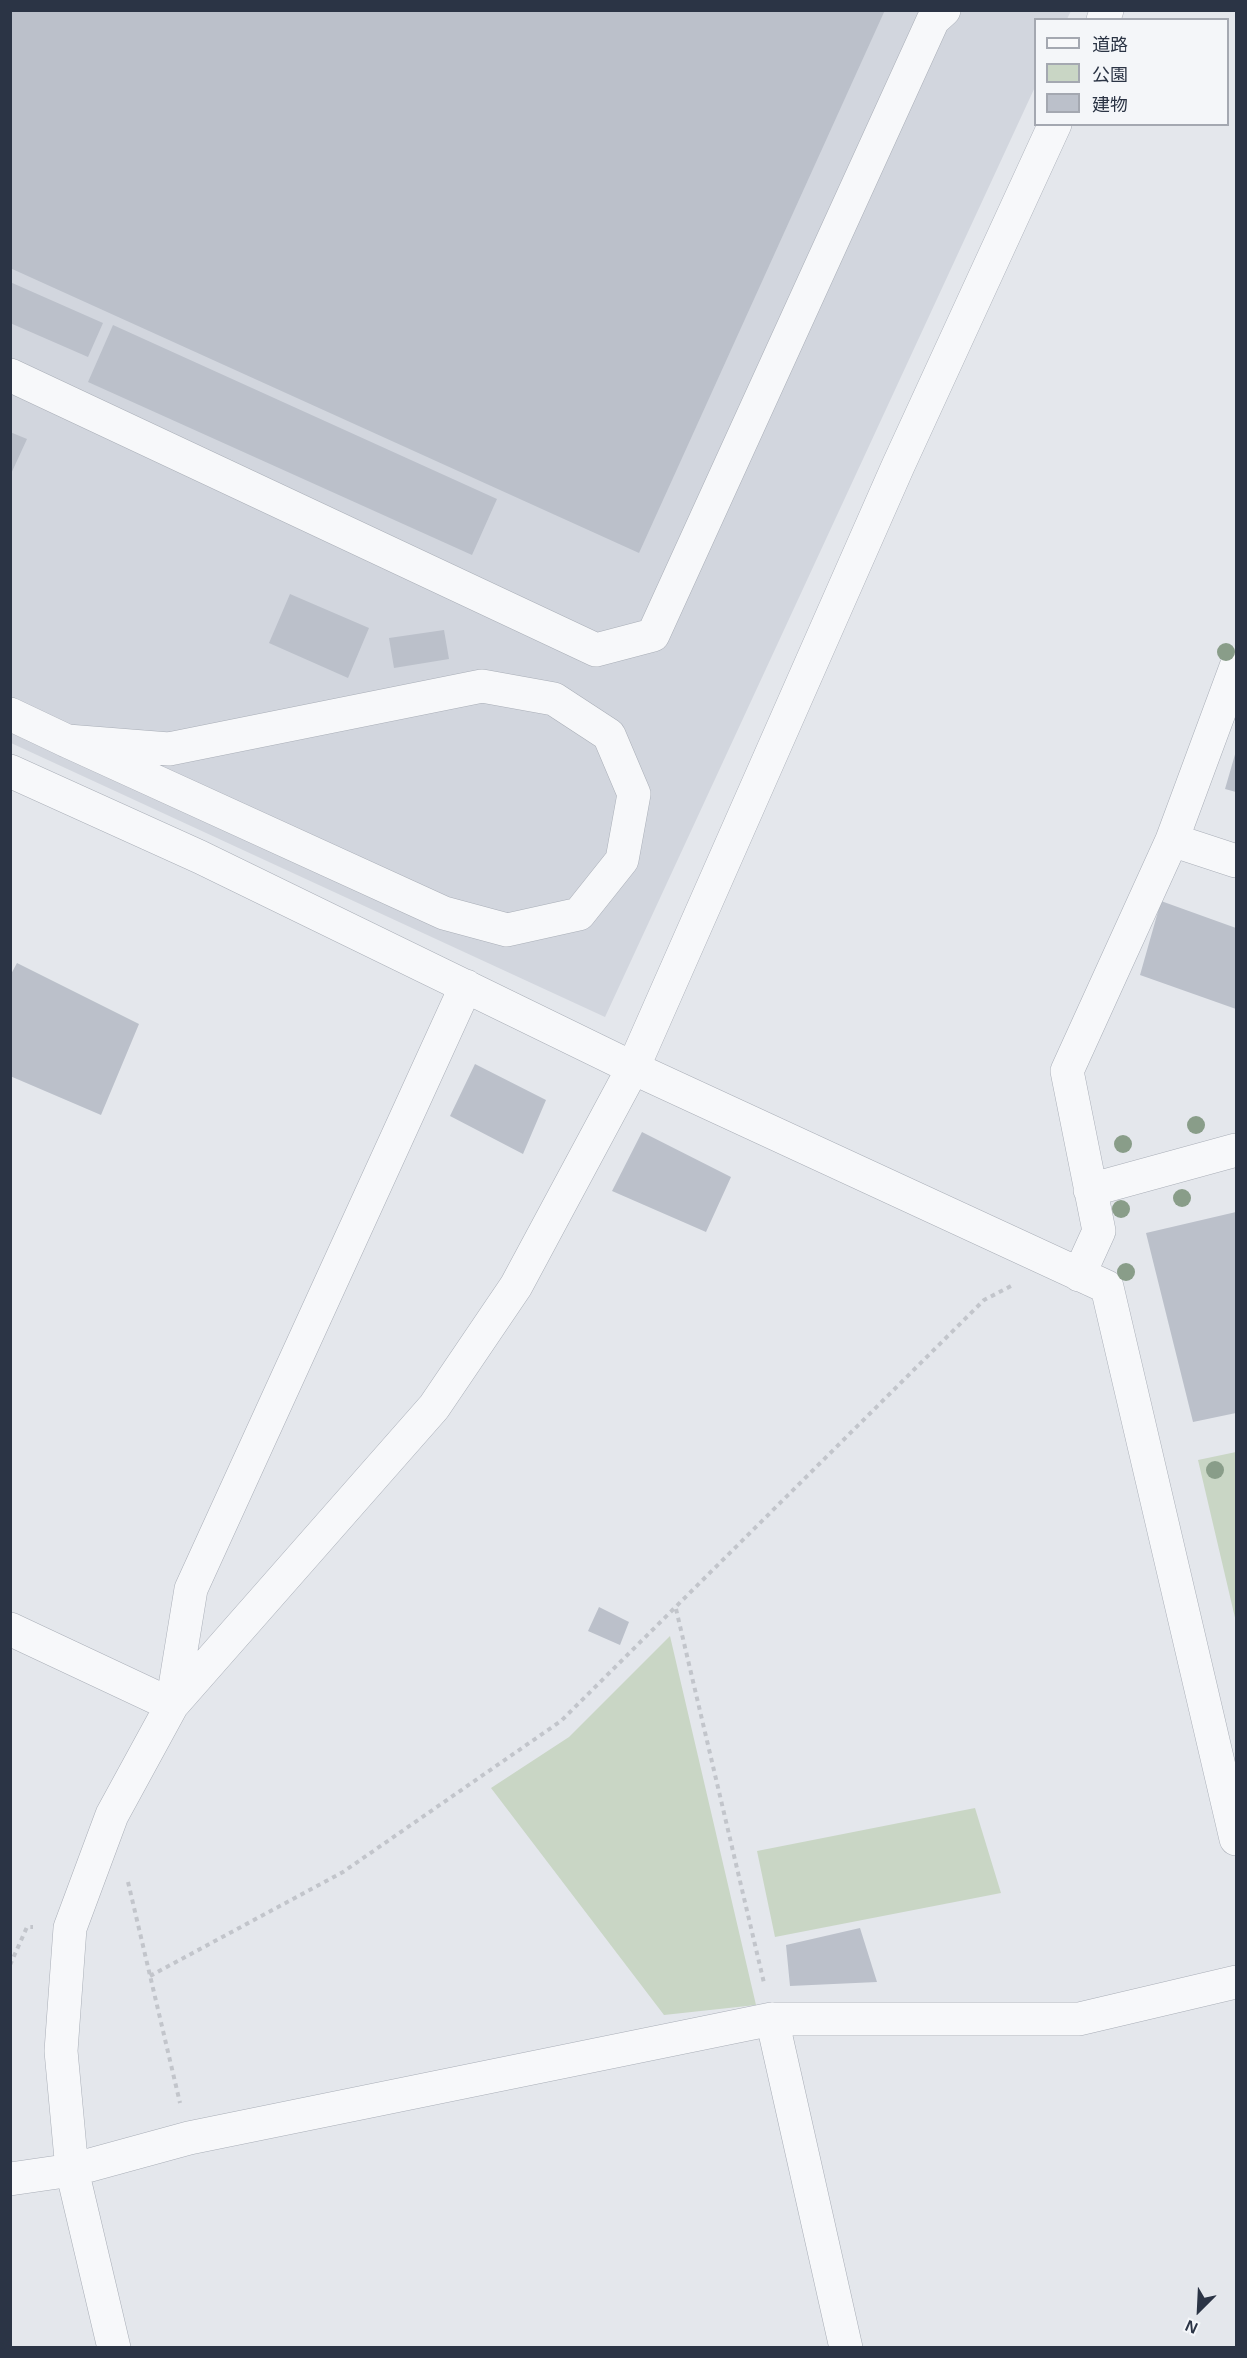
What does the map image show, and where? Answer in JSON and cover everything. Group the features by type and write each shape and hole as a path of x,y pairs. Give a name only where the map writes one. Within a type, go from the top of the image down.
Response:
{"street":[{"path":"10,375 596,650 653,635 933,20 944,10"},
{"path":"114,2348 72,2170 61,2051 70,1928 112,1815 172,1705 434,1407 516,1286 633,1068 898,466 1054,126"},
{"path":"1066,1269 1099,1231 1067,1071 1172,840 1236,668"},
{"path":"10,714 67,741 444,913 507,930 579,914 622,860 634,794 609,735 554,699 482,686 169,749 67,741"},
{"path":"10,771 200,857 633,1068 1107,1287 1236,1839"},
{"path":"1172,840 1236,861"},
{"path":"172,1705 190,1589 466,986"},
{"path":"1090,1190 1236,1150"},
{"path":"10,1629 172,1705"},
{"path":"10,2179 72,2170 189,2138 772,2019 1079,2019 1236,1982"},
{"path":"772,2019 846,2348"}],"path":[{"path":"150,1976 343,1872 561,1721 984,1300 1066,1269"},
{"path":"676,1609 772,2019"},
{"path":"125,1872 189,2138"}],"shaded area":[{"path":"11,11 1071,11 1068,18 1034,18 1034,89 605,1017 11,743"}],"green space":[{"path":"1236,1452 1236,1622 1198,1460"},
{"path":"670,1636 756,2005 664,2015 491,1788 569,1737"},
{"path":"975,1808 1001,1893 775,1937 757,1851"}],"building":[{"path":"10,10 885,10 639,553 10,268"},
{"path":"10,282 103,323 88,357 10,323"},
{"path":"113,325 497,499 472,555 88,382"},
{"path":"10,432 27,439 10,476"},
{"path":"290,594 369,628 348,678 269,643"},
{"path":"444,630 449,659 394,668 389,638"},
{"path":"1236,751 1236,792 1225,789"},
{"path":"1161,901 1236,928 1236,1009 1140,975"},
{"path":"17,963 139,1024 101,1115 10,1076 10,976"},
{"path":"475,1064 546,1100 523,1154 450,1116"},
{"path":"642,1132 731,1177 706,1232 612,1191"},
{"path":"1236,1212 1236,1413 1193,1422 1146,1233"},
{"path":"599,1607 629,1622 620,1645 588,1631"},
{"path":"860,1928 877,1982 790,1986 786,1945"}]}
